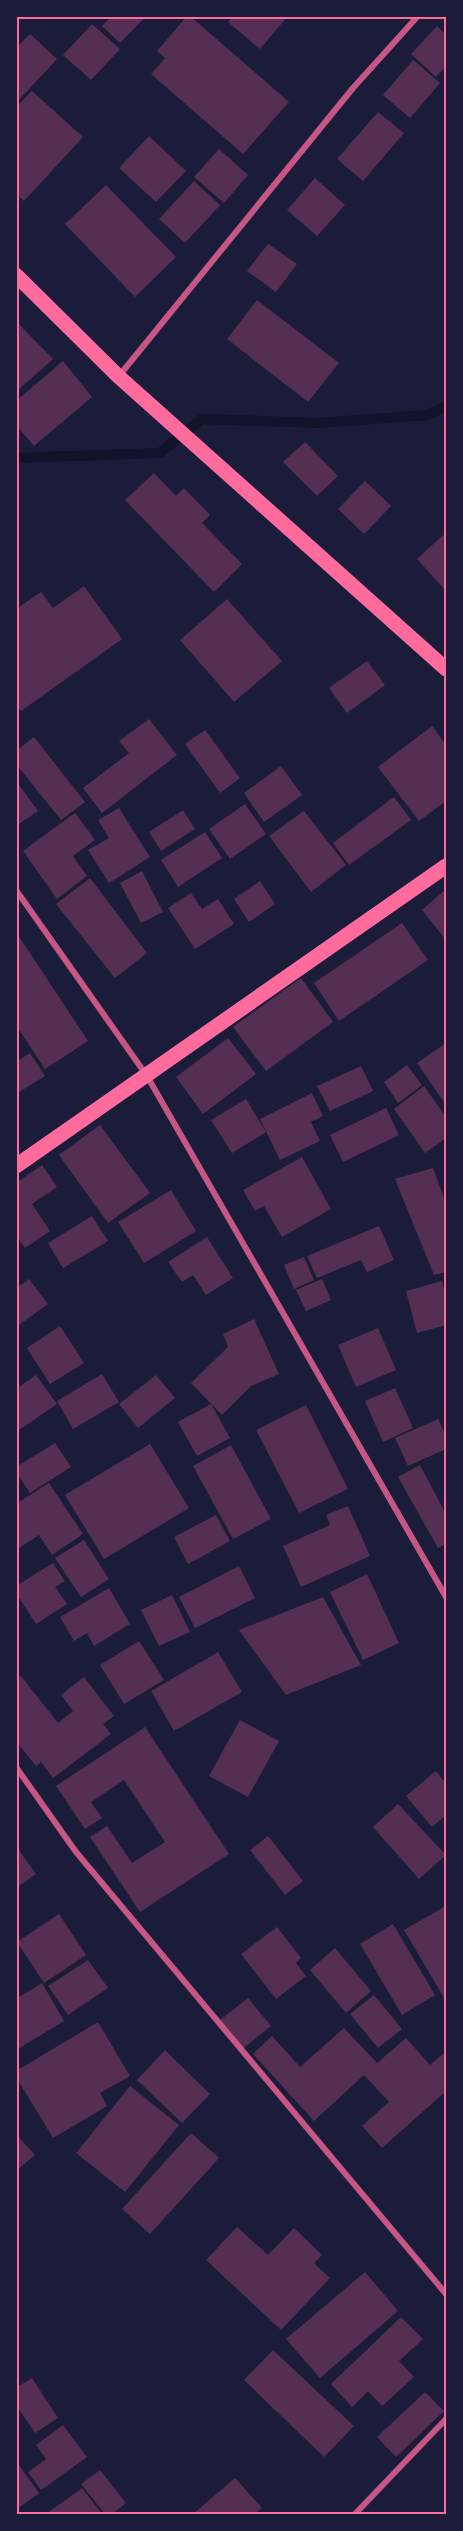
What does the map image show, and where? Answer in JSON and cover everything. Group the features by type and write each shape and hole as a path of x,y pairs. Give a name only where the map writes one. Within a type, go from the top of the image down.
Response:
{"main road":[{"path":"16,275 118,376 447,669"},
{"path":"16,1166 447,866"}],"street":[{"path":"118,376 353,88 418,16"},
{"path":"16,890 147,1076 447,1596"},
{"path":"16,1767 76,1851 447,2294"},
{"path":"355,2514 447,2419"}],"building":[{"path":"112,16 146,16 120,43 102,26"},
{"path":"187,16 190,16 289,102 243,154 151,74 165,58 157,51"},
{"path":"233,16 288,16 260,49 228,22"},
{"path":"92,24 120,49 91,80 63,55"},
{"path":"437,26 446,35 446,66 436,77 411,54"},
{"path":"30,34 57,59 16,103 16,48"},
{"path":"413,60 440,83 410,118 383,95"},
{"path":"32,91 83,137 24,201 16,194 16,107"},
{"path":"378,112 404,133 363,181 337,159"},
{"path":"149,136 186,171 156,202 119,168"},
{"path":"219,149 248,175 224,203 194,177"},
{"path":"315,178 345,205 317,236 287,210"},
{"path":"194,181 220,205 185,243 159,219"},
{"path":"106,185 176,257 135,297 65,224"},
{"path":"268,244 297,264 276,292 247,271"},
{"path":"257,300 339,363 308,402 227,339"},
{"path":"16,321 53,359 16,392"},
{"path":"63,361 92,397 34,446 16,425 16,401"},
{"path":"305,442 338,476 317,496 283,462"},
{"path":"154,473 176,496 184,488 210,515 202,523 242,564 214,592 125,500"},
{"path":"365,481 391,506 364,534 338,509"},
{"path":"443,535 446,539 446,591 417,559"},
{"path":"84,586 122,639 21,711 16,705 16,609 41,592 53,608"},
{"path":"227,599 282,661 234,702 180,640"},
{"path":"367,661 385,685 347,713 329,688"},
{"path":"149,719 177,755 102,813 83,788 129,753 119,741"},
{"path":"432,726 446,745 446,801 419,821 378,767"},
{"path":"205,730 240,778 220,793 185,744"},
{"path":"34,737 85,802 61,820 16,764 16,751"},
{"path":"281,766 302,795 264,822 244,793"},
{"path":"16,781 38,811 16,826"},
{"path":"394,797 411,820 349,865 333,843"},
{"path":"245,804 266,834 230,859 209,829"},
{"path":"119,808 150,857 109,883 88,850 109,838 98,820"},
{"path":"183,810 195,829 161,851 149,832"},
{"path":"304,811 346,865 311,892 269,836"},
{"path":"75,813 95,840 73,856 87,876 57,899 23,851"},
{"path":"205,832 222,858 178,887 161,860"},
{"path":"142,871 163,912 141,923 120,883"},
{"path":"90,878 147,953 115,978 56,904"},
{"path":"260,881 275,904 249,922 234,899"},
{"path":"446,889 446,940 422,910"},
{"path":"191,893 202,909 218,899 234,924 195,949 168,908"},
{"path":"402,923 428,960 339,1021 314,983"},
{"path":"16,932 88,1041 45,1069 16,1025"},
{"path":"301,978 333,1022 266,1071 233,1027"},
{"path":"228,1038 256,1074 203,1114 176,1077"},
{"path":"446,1043 446,1105 417,1063"},
{"path":"30,1053 45,1076 16,1094 16,1062"},
{"path":"407,1065 422,1085 398,1103 384,1082"},
{"path":"361,1066 373,1091 330,1111 317,1086"},
{"path":"424,1086 446,1117 446,1138 425,1153 394,1109"},
{"path":"312,1093 323,1116 311,1122 320,1141 280,1160 260,1119"},
{"path":"246,1099 266,1132 232,1153 211,1120"},
{"path":"386,1108 399,1135 343,1162 330,1135"},
{"path":"100,1125 150,1193 108,1223 59,1155"},
{"path":"302,1157 331,1209 282,1237 264,1206 255,1211 243,1190"},
{"path":"42,1165 57,1187 32,1204 50,1231 25,1248 16,1235 16,1183"},
{"path":"433,1168 446,1203 446,1272 434,1275 395,1179"},
{"path":"171,1190 196,1231 144,1263 118,1222"},
{"path":"92,1216 108,1241 63,1268 48,1243"},
{"path":"379,1226 394,1260 367,1272 361,1260 317,1278 307,1256"},
{"path":"207,1237 233,1278 206,1295 193,1275 182,1282 168,1262"},
{"path":"304,1257 314,1280 294,1289 284,1265"},
{"path":"29,1279 48,1304 16,1327 16,1288"},
{"path":"322,1279 331,1300 306,1311 296,1290"},
{"path":"442,1281 446,1297 446,1325 417,1333 406,1291"},
{"path":"254,1319 279,1374 251,1386 222,1415 191,1383 228,1347 223,1334"},
{"path":"60,1326 84,1363 50,1384 27,1348"},
{"path":"378,1328 396,1370 356,1387 338,1345"},
{"path":"102,1374 119,1402 73,1429 57,1401"},
{"path":"36,1375 57,1404 16,1432 16,1389"},
{"path":"156,1375 175,1398 138,1428 119,1404"},
{"path":"395,1388 413,1428 383,1442 365,1401"},
{"path":"211,1404 230,1438 197,1456 178,1422"},
{"path":"306,1405 348,1489 299,1513 256,1430"},
{"path":"438,1419 446,1436 446,1449 408,1466 395,1438"},
{"path":"55,1443 71,1467 30,1493 16,1472 16,1467"},
{"path":"150,1444 189,1508 104,1559 65,1495"},
{"path":"231,1445 271,1519 233,1539 193,1466"},
{"path":"420,1465 446,1514 446,1544 438,1548 398,1477"},
{"path":"49,1483 83,1534 52,1555 39,1535 16,1550 16,1504"},
{"path":"348,1506 370,1556 301,1587 283,1546 330,1525 326,1515"},
{"path":"216,1515 230,1541 188,1564 174,1537"},
{"path":"84,1540 109,1579 81,1597 55,1558"},
{"path":"53,1563 65,1581 55,1587 67,1604 36,1624 16,1593 16,1586"},
{"path":"239,1566 255,1598 195,1628 179,1597"},
{"path":"367,1574 399,1643 363,1660 330,1592"},
{"path":"109,1588 130,1624 94,1646 87,1633 74,1641 60,1617"},
{"path":"172,1595 190,1632 159,1646 141,1610"},
{"path":"323,1597 361,1665 286,1695 239,1630"},
{"path":"139,1641 164,1680 124,1704 100,1665"},
{"path":"218,1652 242,1692 174,1731 151,1691"},
{"path":"21,1676 58,1723 73,1711 61,1695 84,1677 114,1716 103,1724 111,1734 53,1778 41,1762 36,1766 16,1741 16,1680"},
{"path":"240,1720 279,1741 248,1797 209,1776"},
{"path":"145,1727 229,1854 140,1912 90,1837 107,1826 132,1863 165,1842 124,1780 91,1802 102,1818 85,1829 56,1786"},
{"path":"436,1771 446,1784 446,1815 432,1827 406,1796"},
{"path":"398,1804 446,1855 419,1879 373,1827"},
{"path":"268,1836 303,1881 285,1895 250,1850"},
{"path":"16,1846 36,1874 16,1888"},
{"path":"444,1907 446,1912 446,2001 404,1930"},
{"path":"59,1914 86,1955 44,1983 17,1942"},
{"path":"393,1924 435,1995 402,2015 360,1944"},
{"path":"277,1927 301,1958 296,1963 306,1976 276,1999 241,1954"},
{"path":"335,1948 371,1991 346,2013 310,1970"},
{"path":"88,1960 108,1988 68,2015 48,1986"},
{"path":"42,1983 64,2021 16,2050 16,1999"},
{"path":"374,1995 402,2029 378,2048 350,2014"},
{"path":"248,1998 271,2026 242,2049 219,2021"},
{"path":"98,2022 130,2076 100,2093 107,2106 53,2138 16,2077 16,2071"},
{"path":"344,2028 377,2063 406,2038 430,2065 446,2051 446,2091 382,2148 362,2126 389,2102 364,2075 314,2121 253,2054 272,2036 300,2067"},
{"path":"165,2050 210,2094 182,2123 137,2080"},
{"path":"130,2086 179,2125 125,2192 76,2153"},
{"path":"191,2133 219,2158 150,2234 122,2209"},
{"path":"16,2134 35,2155 16,2171"},
{"path":"237,2227 268,2255 294,2228 322,2255 314,2263 330,2278 281,2330 206,2260"},
{"path":"365,2272 398,2311 320,2378 286,2339"},
{"path":"401,2317 423,2339 399,2361 414,2377 382,2406 368,2391 352,2407 331,2384"},
{"path":"273,2350 354,2426 324,2457 244,2380"},
{"path":"32,2378 58,2418 35,2433 16,2405 16,2388"},
{"path":"425,2392 444,2411 396,2457 377,2437"},
{"path":"63,2425 87,2457 41,2490 28,2472 46,2459 36,2445"},
{"path":"16,2461 39,2493 16,2510"},
{"path":"100,2470 126,2503 112,2514 105,2514 81,2484"},
{"path":"235,2478 262,2508 255,2514 193,2514"},
{"path":"82,2488 102,2514 46,2514"}],"waterway":[{"path":"16,458 160,453 202,419 318,423 428,415 446,406"}]}
